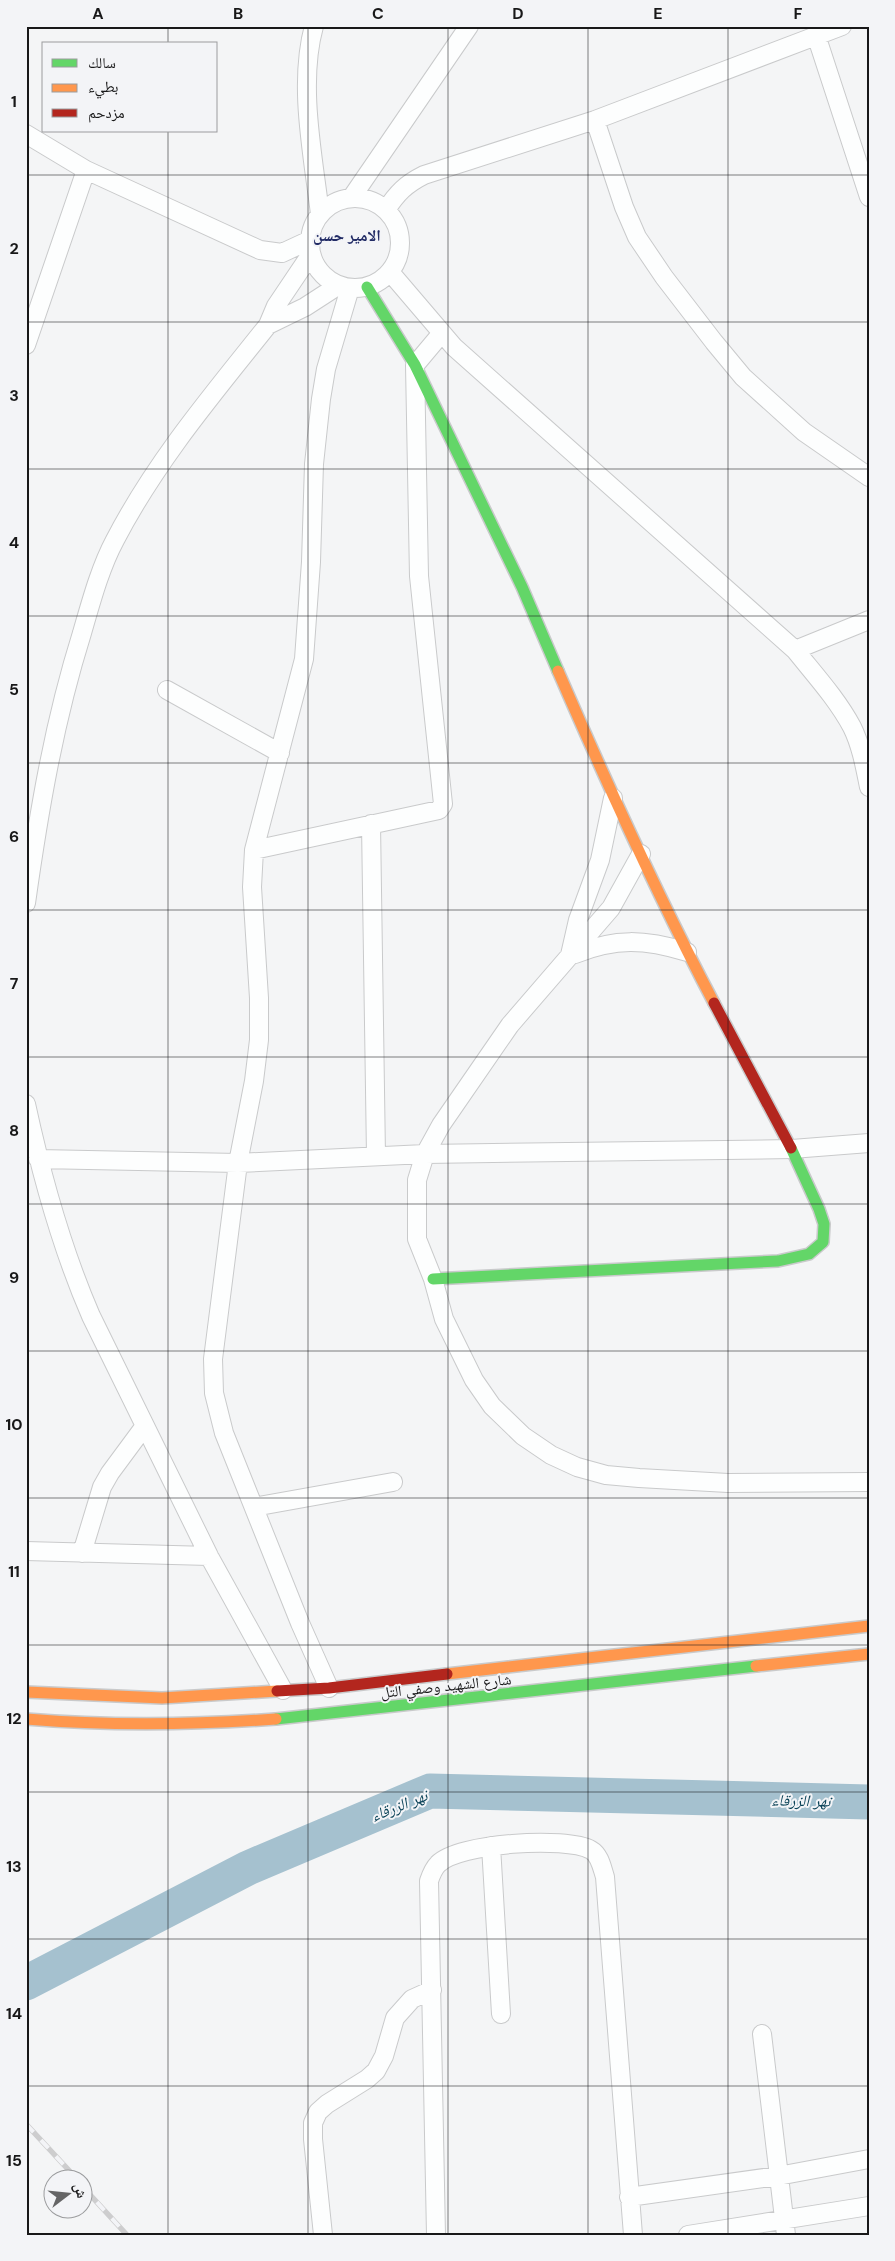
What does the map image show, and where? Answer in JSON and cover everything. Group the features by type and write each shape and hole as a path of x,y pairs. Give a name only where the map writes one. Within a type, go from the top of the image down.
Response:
{"main road":[{"path":"352,287 415,365 522,587 613,798 687,952 792,1149 824,1224 823,1242 810,1254 778,1261 432,1278"},
{"name":"شارع الشهيد وصفي التل","path":"26,1692 162,1698 329,1688 869,1626"},
{"name":"شارع الشهيد وصفي التل","path":"26,1719 74,1724 152,1725 295,1718 869,1654"}],"street":[{"path":"314,26 308,75 309,120 320,214"},
{"path":"352,197 469,26"},
{"path":"386,210 399,191 410,182 424,175 595,120 842,26"},
{"path":"816,35 869,197"},
{"path":"595,120 624,206 637,236 664,277 743,377 804,432 869,477"},
{"path":"26,134 86,170 260,250 282,253 310,247"},
{"path":"26,345 86,170"},
{"path":"26,903 40,806 54,731 92,600 113,542 143,488 168,453 268,325 276,306 310,247 313,226 320,214 335,202 352,197 376,202 386,210 394,219 399,232 400,246 397,260 390,272 380,281 352,287 268,325"},
{"path":"310,247 317,267 326,278 352,287"},
{"path":"390,272 441,334 795,650 836,700 853,729 864,762 869,787"},
{"path":"329,1688 300,1624 224,1433 212,1379 238,1162 254,1081 259,1040 259,998 252,887 254,850 304,659 311,562 314,464 321,399 326,370 352,287"},
{"path":"254,850 439,810 442,807 444,799 419,576 415,365 441,334"},
{"path":"795,650 869,620"},
{"path":"167,690 280,753"},
{"path":"570,956 578,920 600,860 613,798"},
{"path":"372,824 376,1156"},
{"path":"641,854 610,908 510,1025 441,1125 425,1154 417,1180 417,1239 432,1278 444,1319 474,1380 492,1406 517,1430 551,1455 577,1467 606,1475 728,1483 869,1482"},
{"path":"570,956 598,945 628,941 658,943 687,952"},
{"path":"26,1104 52,1213 74,1277 144,1427 209,1556 283,1690"},
{"path":"38,1159 238,1162 425,1154 792,1149 869,1144"},
{"path":"82,1553 102,1488 110,1473 144,1427"},
{"path":"254,1507 393,1482"},
{"path":"26,1551 209,1556"},
{"path":"436,2235 429,1881 438,1863 446,1859 491,1846 533,1842 580,1846 593,1851 601,1862 605,1877 633,2235"},
{"path":"491,1846 501,2014"},
{"path":"323,2235 313,2140 313,2123 318,2112 327,2104 338,2095 367,2079 376,2071 384,2056 395,2018 404,2005 412,1999 432,1990"},
{"path":"762,2034 785,2228"},
{"path":"630,2197 778,2176 869,2159"},
{"path":"688,2235 785,2228 869,2206"}],"waterway":[{"name":"نهر الزرقاء","path":"26,1983 248,1868 430,1791 869,1802"}],"railway":[{"path":"26,2124 67,2168"},
{"path":"92,2197 127,2235"}],"traffic: fast":[{"path":"367,287 415,365 522,587 558,671"},
{"path":"433,1279 778,1261 809,1254 823,1242 824,1224 791,1148"},
{"path":"276,1719 756,1666"}],"traffic: slow":[{"path":"558,671 633,839 714,1003"},
{"path":"447,1674 869,1626"},
{"path":"756,1666 869,1654"},
{"path":"26,1692 162,1698 277,1691"},
{"path":"26,1719 151,1724 276,1719"}],"traffic: jam":[{"path":"714,1003 791,1148"},
{"path":"277,1691 329,1688 447,1674"}],"district":[{"name":"الامير حسن","path":"347,235"}]}
